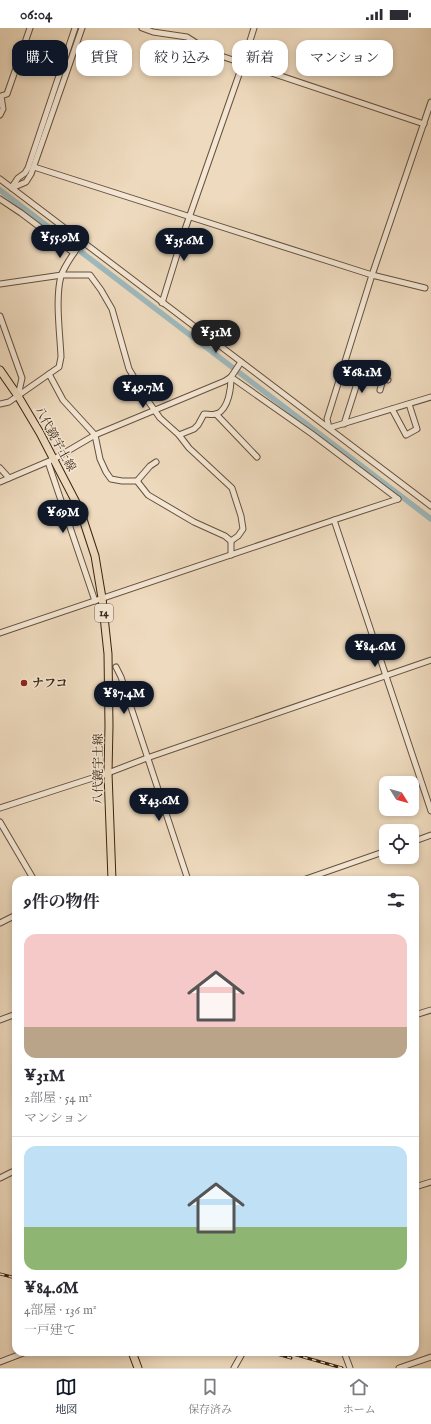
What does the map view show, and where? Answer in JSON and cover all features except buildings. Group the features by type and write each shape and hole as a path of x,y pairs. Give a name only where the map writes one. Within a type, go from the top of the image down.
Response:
{"main road":[{"name":"八代鏡宇土線","path":"0,370 18,396 51,460 80,510 95,556 102,598 108,654 108,773 112,876"},
{"path":"134,1356 138,1368"}],"street":[{"path":"0,115 3,109 0,96 7,94 30,28"},
{"path":"50,112 75,28"},
{"path":"12,188 18,178 25,173 28,168 82,28"},
{"path":"142,28 153,32 187,37 212,53 232,59"},
{"path":"251,40 254,28"},
{"path":"162,303 190,217 239,76"},
{"path":"282,76 424,124"},
{"path":"329,428 327,419 372,275 431,102"},
{"path":"12,188 26,182 31,174 44,129"},
{"path":"34,167 372,275 425,288"},
{"path":"0,179 431,506"},
{"path":"0,199 74,252"},
{"path":"0,404 9,402 59,367 61,357 59,290 62,275 74,252 82,242"},
{"path":"0,284 62,275 90,275 101,290 115,317 129,369 148,401 160,418 179,435 189,448 232,488 241,516 243,529 238,536 230,541"},
{"path":"0,316 22,378 18,396"},
{"path":"0,482 51,460 95,435 225,381 231,376 241,362"},
{"path":"344,424 361,371 386,379 380,390"},
{"path":"49,374 63,400 95,435 100,459 111,479 137,482 148,495 194,522 225,536 230,541 230,555"},
{"path":"179,435 194,430 204,414 216,414 224,408 231,386 231,376"},
{"path":"0,633 398,499 312,434 231,376"},
{"path":"329,428 431,397"},
{"path":"392,409 406,435 417,429 409,404"},
{"path":"216,414 257,457"},
{"path":"51,460 62,504 95,601"},
{"path":"137,482 150,466 156,462"},
{"path":"0,468 9,478"},
{"path":"42,512 62,504"},
{"path":"334,520 431,811"},
{"path":"0,808 108,773 147,758 431,660"},
{"path":"116,667 187,876"},
{"path":"108,685 123,685"},
{"path":"0,822 32,876"},
{"path":"419,839 431,835"},
{"path":"314,876 379,853"},
{"path":"0,923 12,917"},
{"path":"419,1014 431,1010"},
{"path":"0,1020 12,1016"},
{"path":"0,1178 12,1172"},
{"path":"419,1186 431,1182"},
{"path":"0,1362 16,1356"},
{"path":"234,1368 241,1356"},
{"path":"346,1356 350,1368"},
{"path":"399,1368 431,1358"}],"waterway":[{"path":"0,190 431,519"}],"railway":[{"path":"0,1274 12,1277"},
{"path":"284,1356 291,1358"},
{"path":"300,1356 342,1368"}],"place":[{"name":"ナフコ","path":"24,683"}]}
